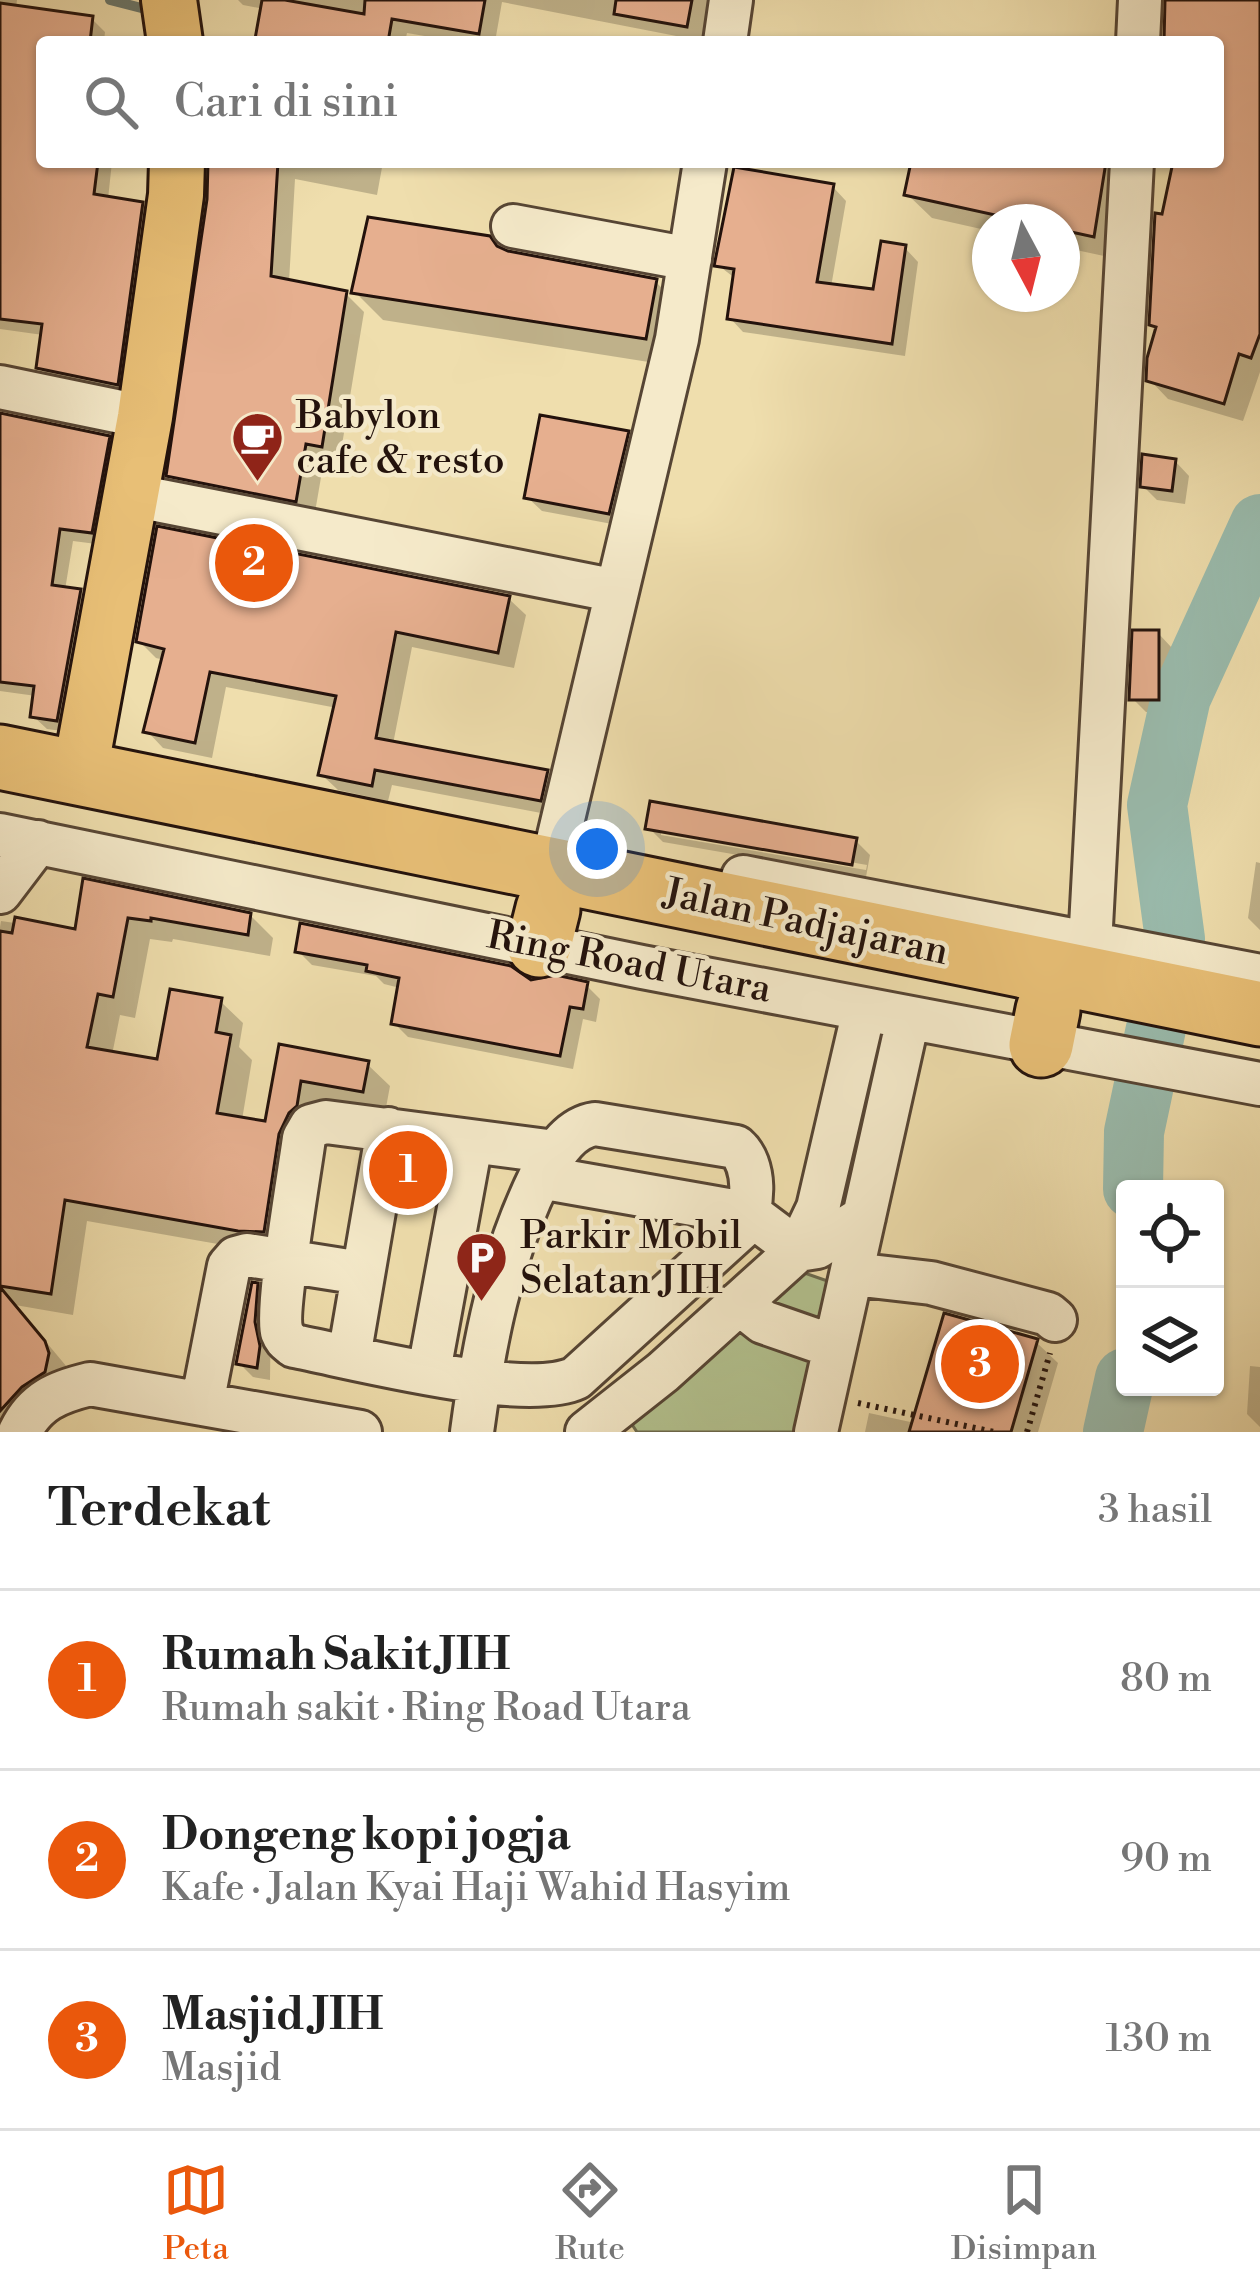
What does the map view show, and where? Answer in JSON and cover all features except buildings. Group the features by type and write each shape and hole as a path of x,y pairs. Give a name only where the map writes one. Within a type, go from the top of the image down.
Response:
{"highway":[{"name":"Jalan Padjajaran","path":"0,757 549,891 1063,999 1250,1030"},
{"name":"Jalan Padjajaran","path":"13,826 549,891"}],"main road":[{"path":"170,0 175,36"},
{"path":"84,750 145,417 176,168"}],"street":[{"path":"725,36 731,0"},
{"path":"1138,36 1140,0"},
{"path":"549,891 677,339 704,168"},
{"path":"1063,999 1132,168"},
{"path":"513,226 690,259"},
{"path":"0,387 145,417"},
{"path":"131,495 617,591"},
{"name":"Ring Road Utara","path":"0,733 84,750 549,891 864,1010 908,1019 1063,999"},
{"path":"0,892 13,826"},
{"path":"586,1432 620,1408 798,1250 818,1208 864,1010"},
{"path":"820,1414 908,1019"},
{"path":"472,1432 479,1380 501,1272 548,1165 581,1126 595,1124 736,1147 746,1158 751,1214 741,1228 576,1378 544,1388 479,1380 349,1357 294,1346 284,1338 280,1327 288,1262 304,1138 311,1126 326,1122 471,1143 548,1165 751,1214 798,1250 817,1247 864,1217"},
{"path":"349,1357 388,1129"},
{"path":"429,1371 471,1143"},
{"path":"211,1414 229,1266 236,1258 247,1255 362,1273"},
{"path":"853,1274 931,1283 1055,1320"},
{"path":"739,1303 763,1322 835,1347"},
{"path":"20,1432 31,1410 59,1391 89,1384 211,1414 360,1432"}],"path":[{"path":"1028,1432 1055,1320"},
{"path":"820,1414 994,1432"}],"green space":[{"path":"799,1271 836,1284 820,1327 765,1308"},
{"path":"742,1329 815,1355 806,1432 637,1432 631,1423"}],"waterway":[{"path":"110,0 153,11 153,15"},
{"path":"1133,1180 1134,1132 1175,939 1157,805 1181,697 1260,524"},
{"path":"1113,1432 1121,1396"}],"place":[{"name":"Babylon cafe & resto","path":"257,484"},
{"name":"Dongeng kopi jogja","path":"254,563"},
{"name":"Rumah Sakit JIH","path":"408,1170"},
{"name":"Parkir Mobil Selatan JIH","path":"481,1304"},
{"name":"Masjid JIH","path":"980,1364"}]}
